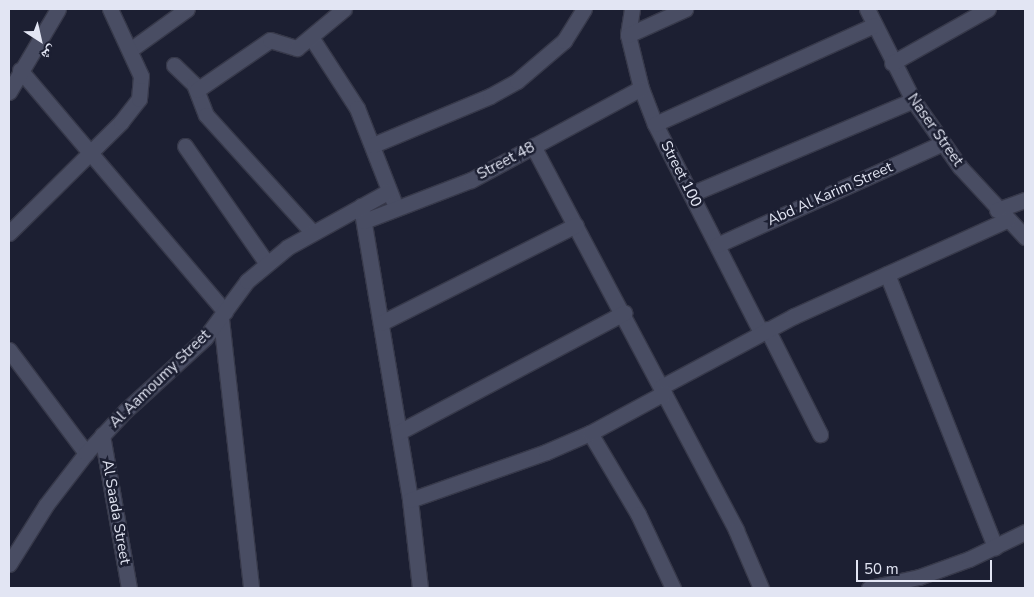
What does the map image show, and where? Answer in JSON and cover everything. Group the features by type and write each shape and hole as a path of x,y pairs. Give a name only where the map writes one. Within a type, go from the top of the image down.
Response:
{"street":[{"path":"9,92 20,70 58,9"},
{"path":"9,233 89,154 139,99 141,76 110,9"},
{"path":"130,50 187,9"},
{"path":"197,90 265,43 277,40 291,49 311,37 344,9"},
{"path":"373,145 490,96 517,81 564,41 584,9"},
{"name":"Street 100","path":"632,9 628,35 641,88 655,124 717,245 820,434"},
{"path":"628,35 684,9"},
{"name":"Naser Street","path":"867,9 892,63 913,100 943,143 1002,215 1025,238"},
{"path":"892,63 988,9"},
{"path":"655,124 874,26"},
{"path":"311,37 356,108 373,145 397,208"},
{"path":"174,66 189,78 197,90 206,115 312,232"},
{"path":"20,70 223,315 251,588"},
{"name":"Street 48","path":"364,221 470,180 641,88"},
{"path":"691,194 913,100"},
{"name":"Abd Al Karim Street","path":"717,245 943,143"},
{"path":"185,146 266,262"},
{"path":"533,146 624,313 662,390 736,530 760,588"},
{"name":"Al Aamoumy Street","path":"9,564 46,505 86,453 102,435 188,355 223,315 247,281 266,262 312,232 389,191"},
{"path":"410,500 546,452 590,433 764,330 887,274 1002,215 1025,200"},
{"path":"361,206 410,500 420,588"},
{"path":"381,323 576,225"},
{"path":"887,274 995,547"},
{"path":"399,432 624,313"},
{"path":"9,350 86,453"},
{"path":"590,433 638,514 673,588"},
{"name":"Al Saada Street","path":"102,435 129,588"},
{"path":"869,588 920,583 1025,532"}]}
